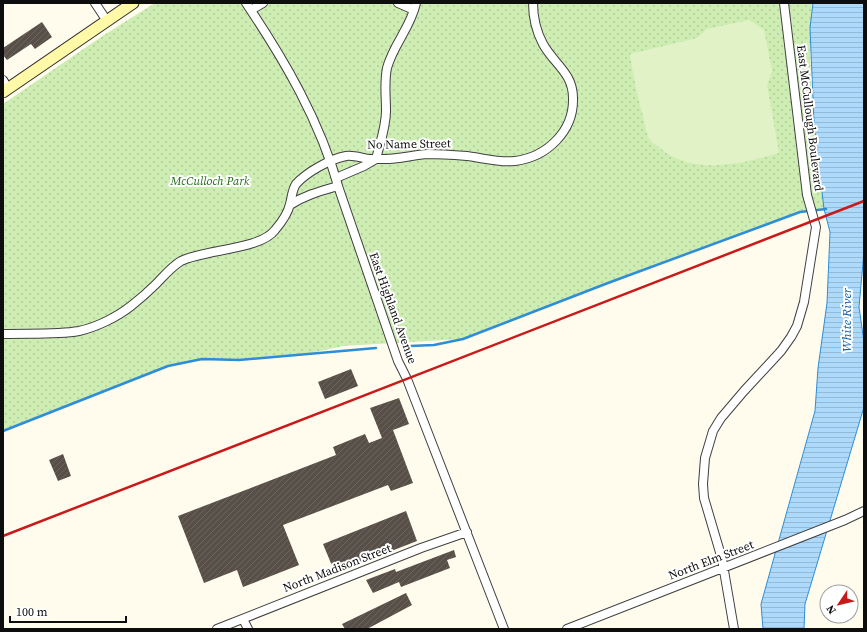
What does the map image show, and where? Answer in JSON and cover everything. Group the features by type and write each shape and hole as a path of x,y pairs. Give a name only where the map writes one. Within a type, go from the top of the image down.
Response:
{"main road":[{"path":"5,87 133,3"}],"street":[{"path":"95,3 107,21"},
{"name":"East Highland Avenue","path":"246,3 274,45 318,128 398,361 407,379 504,629"},
{"path":"251,10 263,3"},
{"path":"290,205 300,198 337,182 376,159 386,112 385,80 387,66 415,7 398,3"},
{"name":"No Name Street","path":"3,334 80,330 115,317 146,294 171,268 182,261 193,256 252,244 274,232 290,205 294,188 299,181 330,161 347,156 387,159 428,154 514,161 540,154 555,143 569,122 573,103 573,90 568,76 552,58 543,44 535,23 533,3"},
{"name":"East McCullough Boulevard","path":"734,629 720,550 704,498 703,471 708,445 713,431 721,418 744,390 781,351 797,326 804,302 816,227 807,195 784,3"},
{"name":"North Elm Street","path":"567,629 845,520 864,511"},
{"name":"North Madison Street","path":"216,629 422,548 467,532"},
{"path":"243,618 248,629"}],"green space":[{"name":"McCulloch Park","path":"155,3 813,3 810,54 812,106 824,209 800,212 592,289 463,339 343,346 311,353 247,359 190,361 168,366 3,431 3,104 104,35"},
{"path":"749,20 764,30 772,71 767,85 779,153 734,164 718,165 702,165 673,157 654,143 648,136 636,87 630,54 697,38 707,29"}],"water":[{"name":"White River","path":"813,3 864,3 864,252 859,307 864,342 864,407 805,604 804,629 763,629 761,604 815,411 818,368 827,303 830,232 824,209 814,123 810,28"}],"building":[{"path":"42,22 52,37 35,49 31,44 7,60 3,55 3,48"},
{"path":"351,369 358,386 325,399 318,382"},
{"path":"399,398 409,424 393,430 413,483 391,491 388,485 283,525 299,565 243,587 237,570 204,583 178,516 336,455 333,447 365,434 369,443 382,438 370,408"},
{"path":"63,454 71,476 58,481 49,460"},
{"path":"406,511 417,541 335,573 323,544"},
{"path":"454,550 456,557 447,560 450,568 401,587 399,582 373,593 366,580 395,569 396,572"},
{"path":"406,593 412,605 367,629 345,629 342,624"}],"waterway":[{"path":"410,346 434,345 463,339 608,283 800,212 826,209"},
{"path":"3,431 168,366 202,359 239,360 376,348"}],"railway":[{"path":"3,536 864,201"}]}
